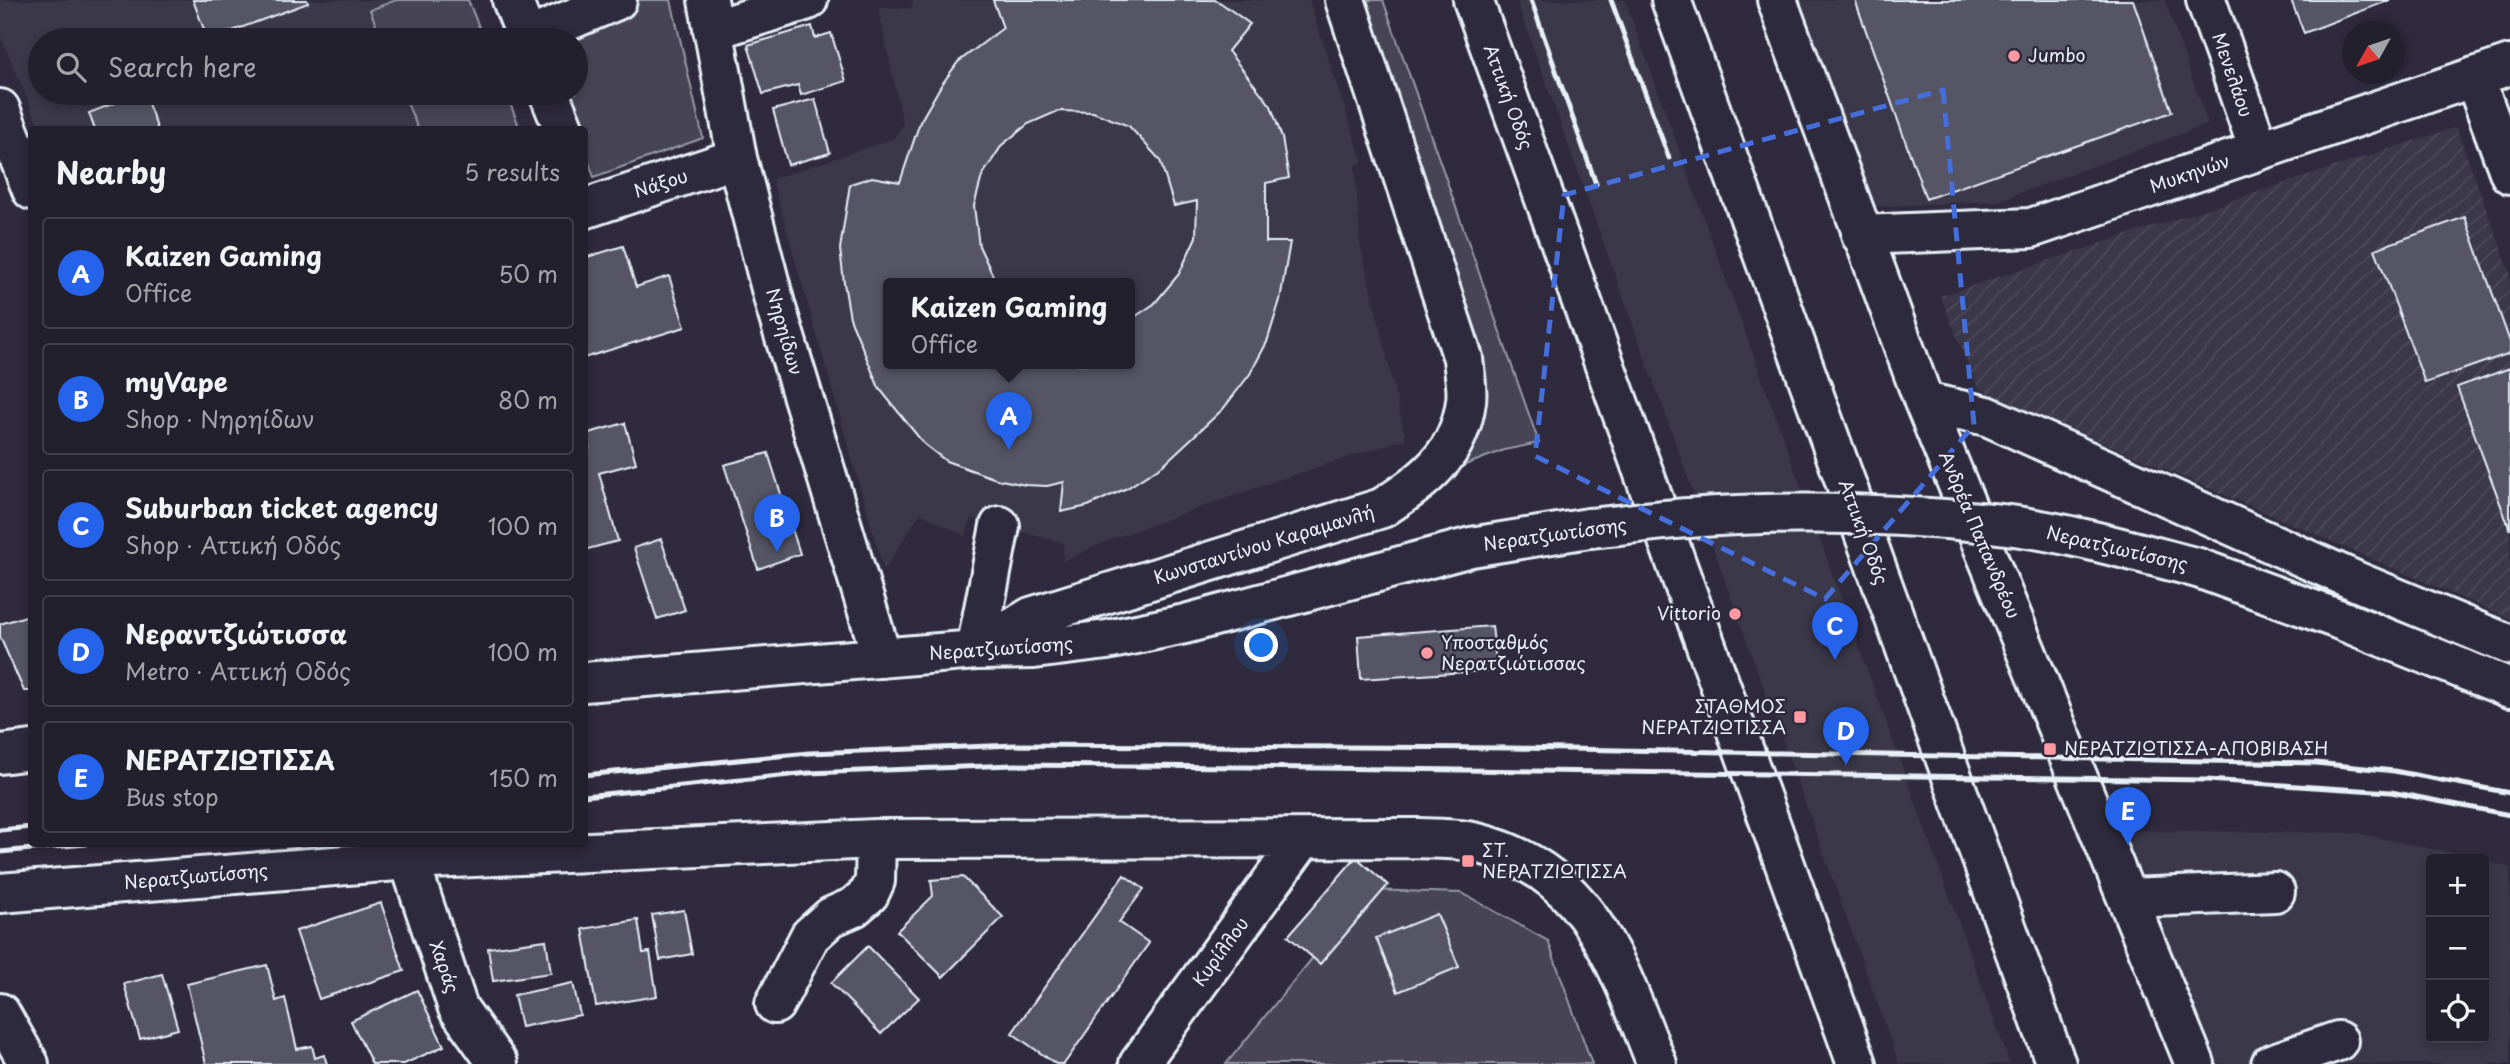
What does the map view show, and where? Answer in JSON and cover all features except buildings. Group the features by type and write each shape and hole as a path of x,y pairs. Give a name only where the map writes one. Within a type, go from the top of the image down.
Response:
{"main road":[{"path":"512,0 523,28"},
{"path":"552,28 617,0"},
{"path":"711,15 808,0"},
{"name":"Κωνσταντίνου Καραμανλή","path":"976,650 1031,617 1382,508 1427,479 1456,439 1466,400 1462,358 1345,0"},
{"name":"Αττική Οδός","path":"1473,0 1857,1064"},
{"name":"Αττική Οδός","path":"1671,0 2056,1064"},
{"name":"Ανδρέα Παπανδρέου","path":"1777,0 1924,402 2195,1064"},
{"name":"Μενελάου","path":"2206,0 2259,150"},
{"name":"Νηρηίδων","path":"711,15 737,158 776,308 882,658"},
{"name":"Μυκηνών","path":"1861,235 2031,228 2510,65"},
{"path":"2473,77 2510,174"},
{"path":"554,105 562,126"},
{"path":"0,109 28,180"},
{"name":"Νάξου","path":"588,198 737,158"},
{"path":"1924,402 1987,416 2295,554 2510,645"},
{"name":"Νερατζιωτίσσης","path":"588,682 976,650 1034,649 1107,640 1185,624 1471,547 1589,528 1688,518 1826,514 1993,523 2086,538 2197,568 2338,618 2510,688"},
{"path":"976,650 1000,526"},
{"path":"0,754 28,750"},
{"name":"Νερατζιωτίσσης","path":"0,892 408,860 876,839 1419,838 1476,842 1525,859 1569,895 1594,922 1613,955 1657,1064"},
{"path":"775,1004 810,936 831,917 854,907 869,894 875,881 876,839"},
{"name":"Κυρίλλου","path":"1158,1057 1302,840"},
{"name":"Χαράς","path":"408,860 458,1008 498,1064"},
{"path":"2129,898 2275,892"},
{"path":"0,1013 29,1064"},
{"path":"2271,1064 2338,1041"}],"highlighted area":[{"path":"1943,90 1974,425 1825,599 1535,456 1564,195"}],"shaded area":[{"path":"0,0 470,0 481,28 28,28 28,101 0,35"},
{"path":"396,0 468,0 479,28 377,28 370,10"},
{"path":"638,0 671,0 703,138 594,177 588,160 588,126 576,126 568,105 588,105 588,28 574,28"},
{"path":"913,0 1309,0 1363,163 1355,165 1360,243 1406,439 1278,480 1112,539 1063,561 1063,543 971,518 966,537 920,513 884,571 772,179 893,139 903,124 878,7 911,8"},
{"path":"1357,0 1383,0 1539,443 1504,450 1442,474 1472,420"},
{"path":"1516,0 1625,0 2010,1064 1899,1064"},
{"name":"Jumbo","path":"1794,0 2165,0 2208,124 1998,201 1868,207"},
{"path":"30,105 513,105 522,126 39,126"},
{"path":"408,105 511,105 519,126 417,126"},
{"path":"2456,127 2510,272 2510,619 1978,388 1940,296"},
{"path":"2115,830 2357,833 2456,854 2426,854 2426,1043 2489,1043 2489,862 2510,868 2510,1064 2213,1064"},
{"path":"1368,890 1462,893 1548,941 1592,1064 1226,1064"}],"railway":[{"path":"1531,0 1596,184"},
{"path":"1611,0 1669,158"},
{"path":"588,775 809,753 1016,745 1512,748 2316,763 2394,771 2510,793"},
{"path":"588,796 809,773 1013,765 1245,767 2207,780 2391,792 2510,815"},
{"path":"0,830 28,827"},
{"path":"0,852 54,847"}],"place":[{"name":"Jumbo","path":"2014,56"},
{"name":"Kaizen Gaming","path":"1009,450"},
{"name":"myVape","path":"777,552"},
{"name":"Vittorio","path":"1735,614"},
{"name":"Υποσταθμός Νερατζιώτισσας","path":"1427,653"},
{"name":"Suburban ticket agency","path":"1835,660"},
{"name":"ΣΤΑΘΜΟΣ ΝΕΡΑΤΖΙΩΤΙΣΣΑ","path":"1800,717"},
{"name":"ΝΕΡΑΤΖΙΩΤΙΣΣΑ-ΑΠΟΒΙΒΑΣΗ","path":"2050,749"},
{"name":"Νεραντζιώτισσα","path":"1846,765"},
{"name":"ΝΕΡΑΤΖΙΩΤΙΣΣΑ","path":"2128,845"},
{"name":"ΣΤ. ΝΕΡΑΤΖΙΩΤΙΣΣΑ","path":"1468,861"}]}
